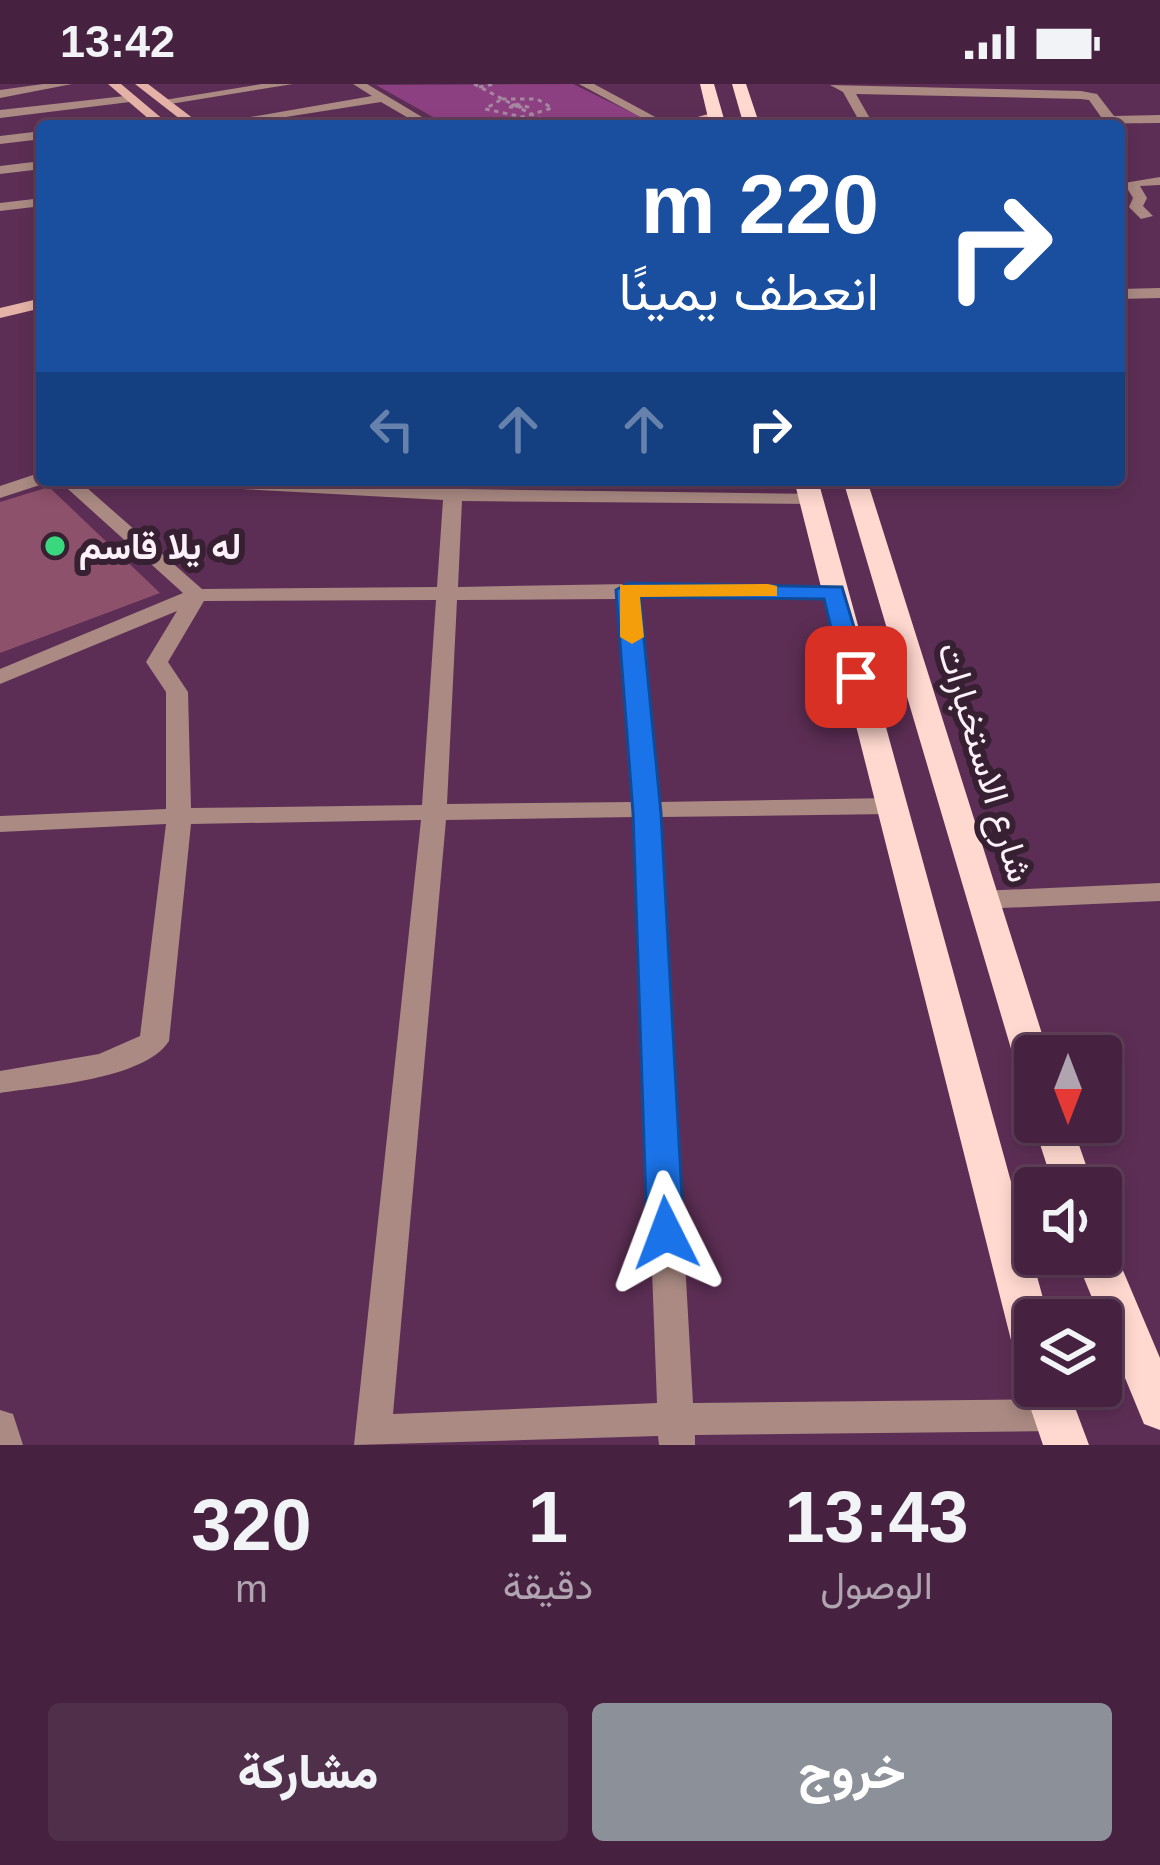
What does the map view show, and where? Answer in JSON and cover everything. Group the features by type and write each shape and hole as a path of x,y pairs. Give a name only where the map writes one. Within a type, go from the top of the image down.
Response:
{"main road":[{"path":"114,84 157,120"},
{"path":"142,84 192,120"},
{"path":"707,84 717,120"},
{"path":"740,84 750,120"},
{"path":"0,302 36,293"},
{"path":"0,314 36,305"},
{"name":"شارع الاستخبارات","path":"857,486 1024,1035"},
{"path":"809,489 1022,1299"},
{"path":"1104,1275 1160,1410"}],"street":[{"path":"0,94 66,84"},
{"path":"164,101 287,84"},
{"path":"361,84 419,120"},
{"path":"585,84 657,120"},
{"path":"841,87 1081,94 1093,98 1110,120 1160,119"},
{"path":"841,87 864,120"},
{"path":"0,114 130,98"},
{"path":"240,120 384,98"},
{"path":"0,140 36,136"},
{"path":"0,170 36,166"},
{"path":"1146,216 1136,207 1140,197 1131,183 1160,181"},
{"path":"0,207 36,203"},
{"path":"1125,294 1160,293"},
{"path":"0,492 36,480"},
{"path":"74,486 197,595"},
{"path":"386,486 809,489"},
{"path":"453,488 434,812 372,1438 676,1432 1055,1415"},
{"path":"0,677 197,595 446,590 834,592"},
{"path":"628,590 647,813 676,1432"},
{"path":"0,1082 102,1065 134,1055 154,1041 179,816 177,692 157,662 197,595"},
{"path":"0,824 179,816 890,806"},
{"path":"980,900 1160,892"},
{"path":"0,1426 5,1445"}],"path":[{"path":"477,85 495,84"},
{"path":"477,85 513,105 509,108 543,120"},
{"path":"502,99 537,99 551,106 535,116 502,116 485,109 502,99"}],"shaded area":[{"path":"573,84 647,120 438,120 376,85"}],"building":[{"name":"له يلا قاسم","path":"49,487 160,593 0,653 0,502"}],"slow traffic":[{"path":"632,637 628,590 768,591"}],"place":[{"name":"له يلا قاسم","path":"55,546"}],"route":[{"path":"666,1233 647,813 628,590 834,592 856,677"}]}
